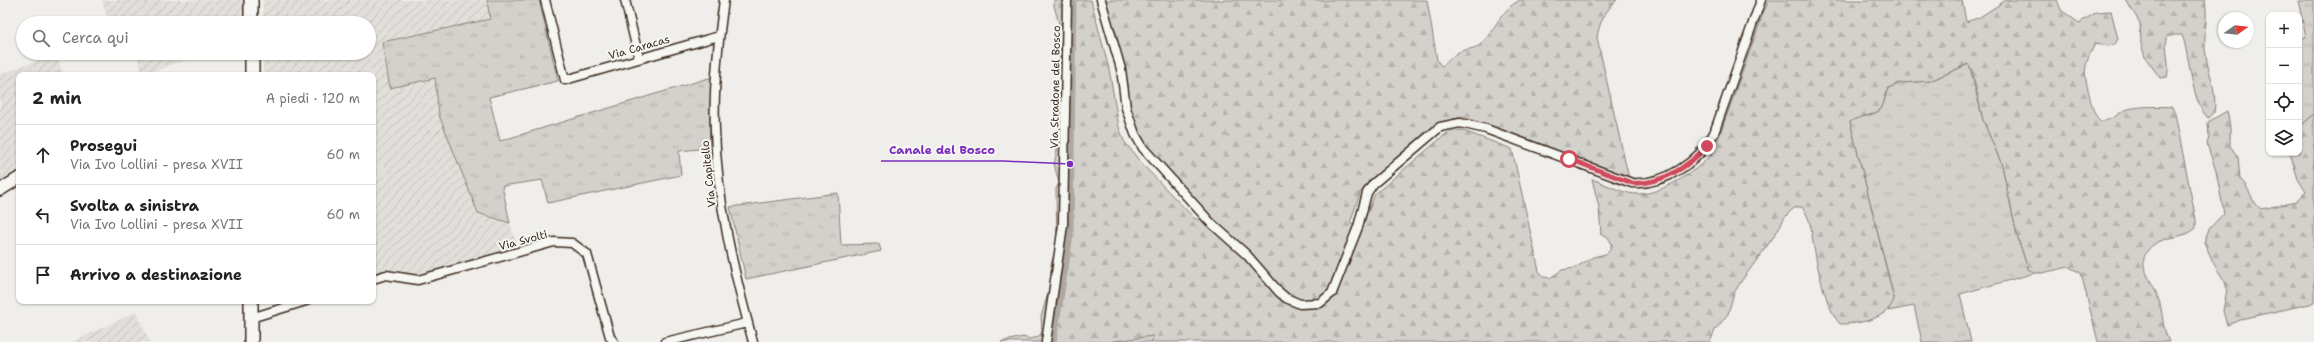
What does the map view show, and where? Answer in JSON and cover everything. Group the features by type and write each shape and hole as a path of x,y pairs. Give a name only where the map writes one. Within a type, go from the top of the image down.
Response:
{"main road":[{"path":"251,0 252,16"},
{"path":"252,60 252,72"},
{"path":"251,304 251,342"}],"street":[{"name":"Via Caracas","path":"545,0 565,80 719,36"},
{"path":"625,0 639,58"},
{"name":"Via Capitello","path":"724,0 719,36 715,108 718,170 724,226 747,323 753,342"},
{"name":"Via Stradone del Bosco","path":"1046,342 1063,225 1067,0"},
{"path":"1101,0 1121,69 1126,108 1135,134 1143,148 1210,222 1247,255 1282,295 1292,302 1300,304 1320,302 1332,294 1358,227 1367,193 1373,184 1444,126 1460,123 1486,129 1632,183 1653,182 1690,163 1707,146 1714,133 1761,0"},
{"path":"0,190 16,180"},
{"name":"Via Svolti","path":"376,278 386,275 418,280 554,242 572,243 587,254 610,337 614,342"},
{"path":"251,318 296,304"},
{"path":"665,342 747,323"}],"shaded area":[{"path":"102,0 245,0 245,16 107,16"},
{"path":"263,0 487,0 490,19 382,42 435,78 439,115 478,213 510,223 518,249 419,279 390,272 376,274 376,72 263,72 263,60 376,60 376,16 263,16"},
{"path":"39,60 58,60 62,72 16,72 16,175 0,183 0,74"},
{"path":"138,60 185,60 151,72 142,72"},
{"path":"136,312 150,342 72,342"}],"green space":[{"path":"487,0 539,0 558,81 489,97 500,141 712,77 709,148 679,151 681,175 548,203 542,180 502,186 510,223 478,213 439,115 435,78 390,88 382,42 490,19"},
{"path":"1054,0 1091,0 1109,69 1119,127 1124,141 1142,164 1195,219 1212,220 1136,135 1105,0 1427,0 1437,60 1441,66 1459,52 1480,45 1487,38 1503,14 1520,0 1617,0 1609,8 1603,18 1599,27 1597,38 1629,179 1462,117 1441,122 1366,185 1360,193 1350,223 1363,224 1375,194 1447,133 1461,130 1512,149 1539,271 1543,277 1550,278 1562,270 1575,268 1593,257 1606,254 1611,249 1611,242 1607,236 1601,235 1599,207 1592,179 1628,193 1648,193 1677,181 1709,157 1717,142 1768,0 1962,0 1966,22 1980,17 2006,0 2057,0 2061,10 2079,23 2097,12 2111,11 2118,39 2115,44 2109,46 2095,44 2088,59 2085,71 2086,82 2096,116 2100,121 2104,121 2111,119 2129,109 2162,106 2172,107 2175,114 2196,220 2196,228 2192,231 2187,234 2156,243 2148,249 2144,256 2145,269 2158,297 2165,331 2169,342 2098,342 2081,273 2069,267 2042,273 2035,273 2028,269 2017,235 2002,165 1983,120 1972,70 1968,64 1930,81 1901,83 1888,88 1880,110 1876,113 1850,122 1894,299 1891,306 1886,311 1880,316 1872,319 1856,323 1840,324 1835,317 1822,285 1809,220 1802,207 1795,207 1785,217 1775,235 1742,280 1734,293 1728,314 1715,330 1710,342 1152,342 1153,336 1107,342 1001,342 1023,337 1030,339 1038,337 1042,332 1041,317 1052,279 1051,264 1057,246 1056,189 1059,183 1054,164 1061,131 1061,117 1058,102 1063,75 1059,67 1062,34 1054,6"},
{"path":"2126,0 2205,0 2205,49 2215,96 2214,113 2208,118 2202,110 2194,90 2182,35 2168,35 2166,46 2168,72 2167,77 2160,78 2145,57 2141,44 2140,23"},
{"path":"2298,0 2314,0 2314,114 2302,125 2302,38 2306,37 2302,12 2301,12"},
{"path":"1969,64 1983,120 2002,165 2017,235 2028,269 2035,273 1960,294 1971,342 1922,342 1914,306 1888,311 1894,298 1850,122 1857,118 1878,112 1881,109 1888,88 1901,83 1930,81"},
{"path":"2227,111 2230,127 2230,146 2238,157 2240,179 2261,209 2296,202 2306,192 2298,179 2291,156 2302,156 2302,125 2314,114 2314,303 2246,318 2227,325 2223,311 2227,289 2225,282 2214,264 2204,242 2209,229 2224,213 2216,171 2207,144 2209,137 2208,122"},
{"path":"838,193 841,245 879,244 881,251 746,279 730,207"},
{"path":"1153,335 1152,342 1107,342"}],"waterway":[{"path":"1052,342 1069,235 1072,0"}],"place":[{"name":"Canale del Bosco","path":"1070,164"}],"route":[{"path":"1569,159 1632,183 1643,183 1653,182 1690,163 1707,146"}]}
